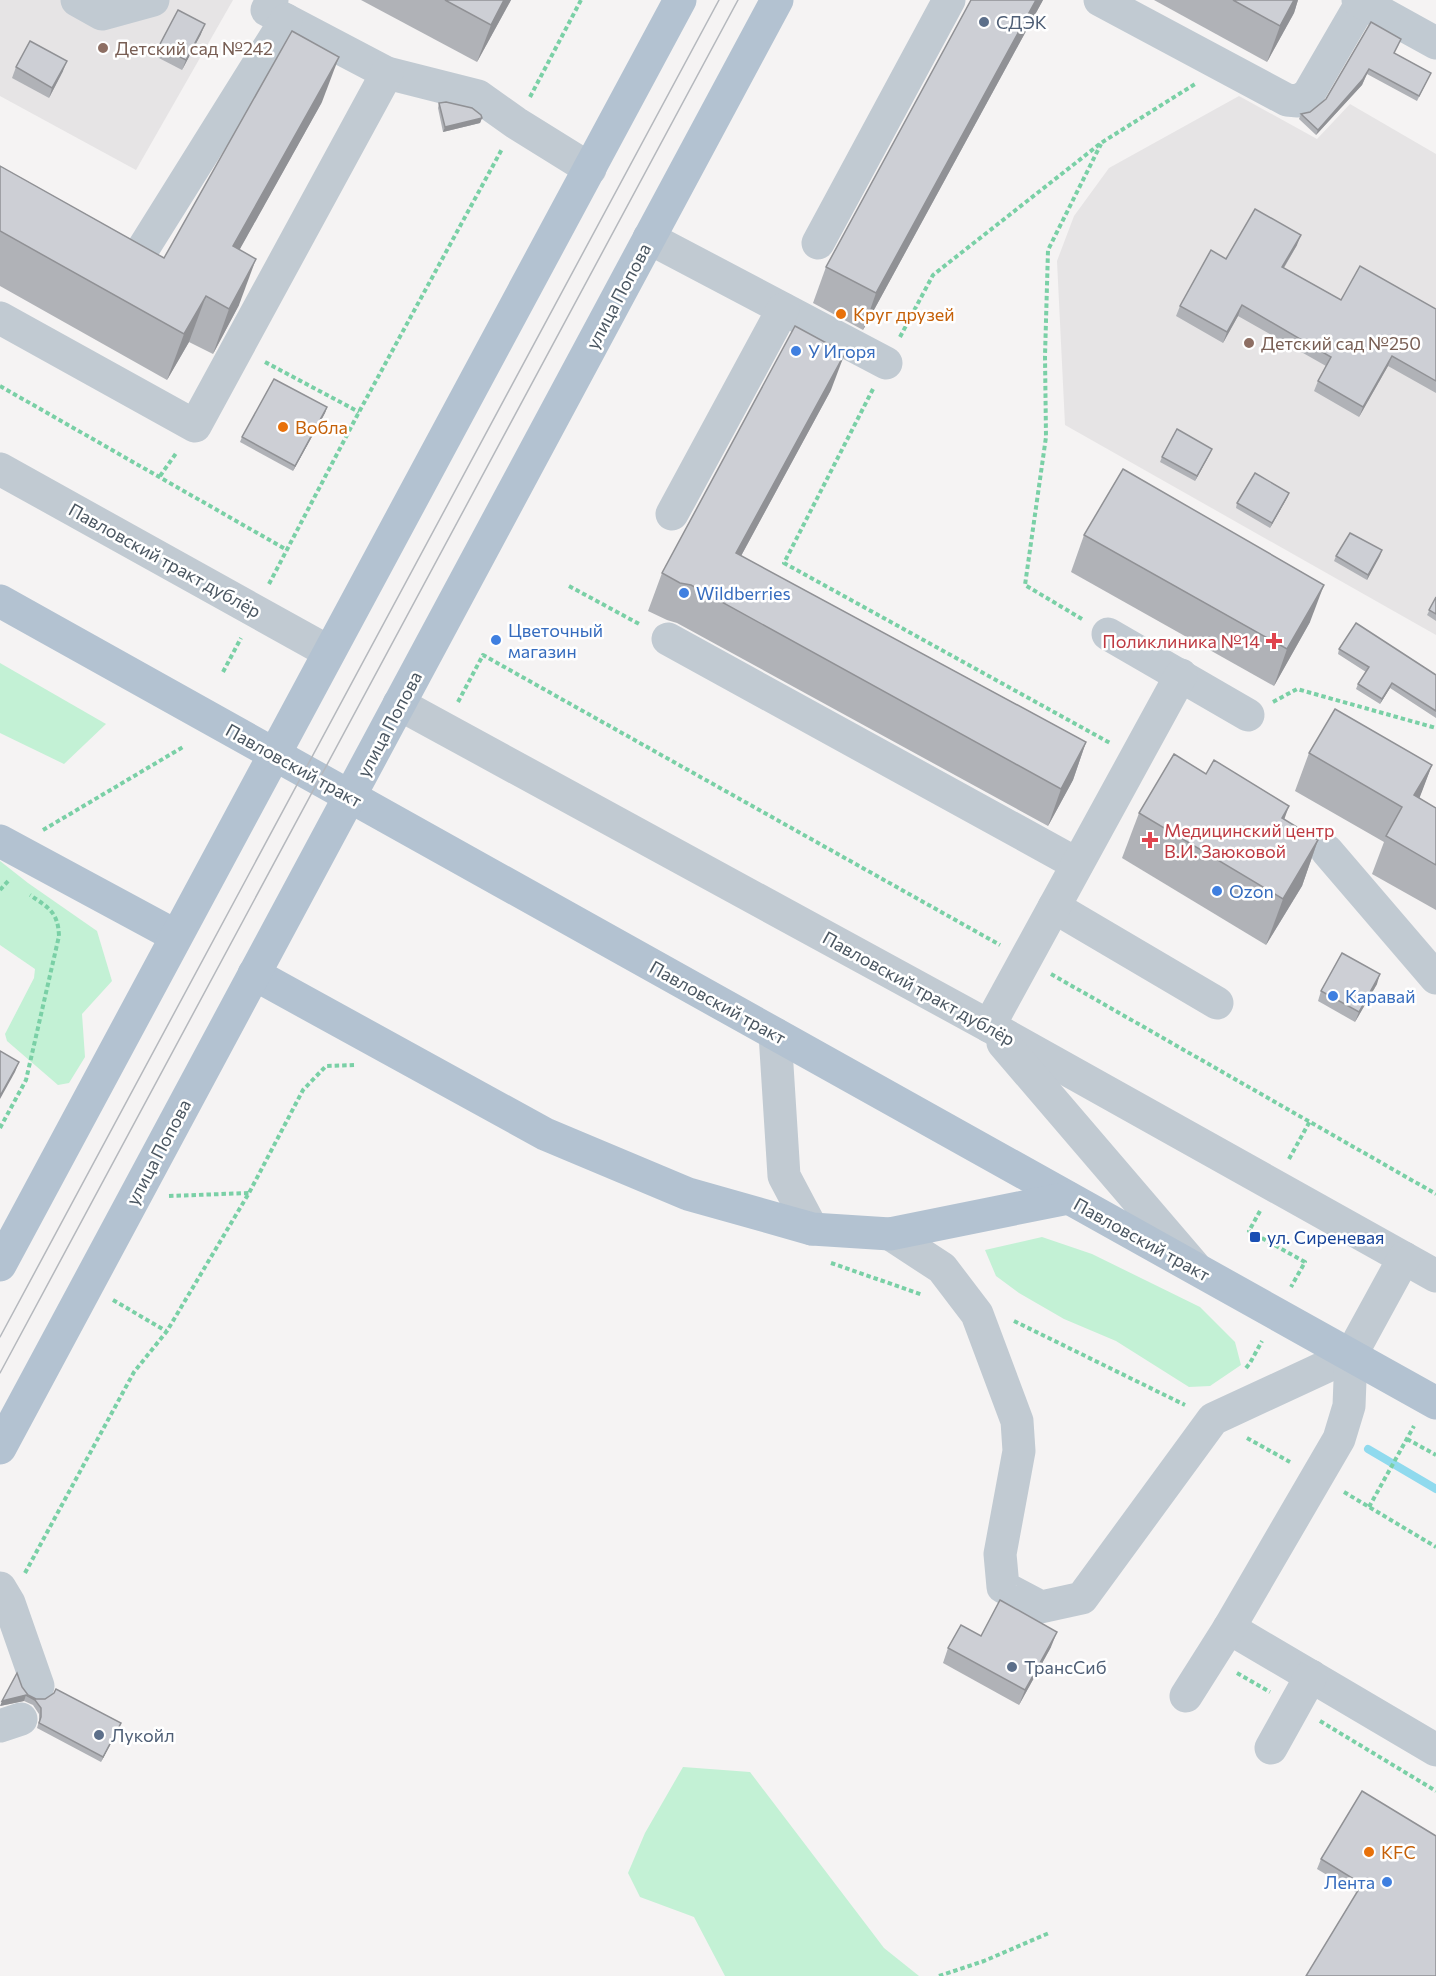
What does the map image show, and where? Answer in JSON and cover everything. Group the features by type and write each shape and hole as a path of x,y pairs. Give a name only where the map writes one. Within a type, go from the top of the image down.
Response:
{"main road":[{"path":"0,1265 680,0"},
{"name":"улица Попова","path":"0,1448 777,0"},
{"name":"Павловский тракт","path":"0,601 1433,1401"},
{"path":"0,841 176,936"},
{"path":"254,974 545,1134 688,1194 812,1229 890,1234 1068,1198"}],"street":[{"path":"77,0 102,14 153,0"},
{"path":"818,243 949,0"},
{"path":"1100,0 1287,100 1298,101 1308,95 1360,1 1436,43"},
{"path":"136,260 268,7 387,73 478,96 516,123 590,169"},
{"path":"0,318 195,426 387,73"},
{"path":"649,238 886,363"},
{"path":"672,514 783,309"},
{"name":"Павловский тракт дублёр","path":"0,469 329,652"},
{"path":"1108,634 1248,715"},
{"path":"668,639 1077,864"},
{"path":"1181,675 988,1026 1197,1270"},
{"name":"Павловский тракт дублёр","path":"399,704 988,1026 1436,1276"},
{"path":"1327,851 1436,978"},
{"path":"1054,907 1217,1003"},
{"path":"776,1034 784,1176 812,1229"},
{"path":"890,1234 942,1268 977,1314 1017,1421 1019,1451 1000,1554 1003,1587 1041,1607 1082,1598 1213,1419 1351,1355"},
{"path":"1186,1696 1339,1439 1349,1406 1351,1355 1404,1258"},
{"path":"4,1596 38,1686"},
{"path":"1228,1628 1436,1750"},
{"path":"1271,1748 1311,1676"}],"path":[{"path":"223,672 359,412 581,0"},
{"path":"1136,757 783,563 933,276 1101,143 1224,66"},
{"path":"1101,143 1048,250 1046,437 1025,585 1108,634"},
{"path":"238,347 359,412"},
{"path":"0,386 287,549"},
{"path":"569,586 668,639"},
{"path":"444,728 483,655 1436,1194"},
{"path":"1248,715 1297,689 1436,728"},
{"path":"40,832 183,747"},
{"path":"0,890 9,880 17,885"},
{"path":"0,1128 26,1080 60,936 59,921 50,909 25,891"},
{"path":"4,1596 134,1372 167,1331 249,1193 303,1089"},
{"path":"1289,1158 1310,1121"},
{"path":"167,1196 249,1193"},
{"path":"1244,1370 1305,1262 1249,1232 1261,1209"},
{"path":"110,1299 167,1331"},
{"path":"1370,1507 1407,1439 1433,1401"},
{"path":"1407,1439 1436,1455"},
{"path":"1210,1658 1436,1791"},
{"path":"939,1976 984,1961 1049,1933"}],"shaded area":[{"name":"Детский сад №242","path":"0,0 233,0 136,170 0,96"},
{"name":"Детский сад №250","path":"1239,96 1317,139 1350,104 1436,154 1436,635 1065,425 1057,261 1074,216 1109,168"}],"green space":[{"path":"0,663 106,724 64,764 0,733"},
{"path":"0,861 97,931 112,981 82,1014 85,1057 69,1083 58,1085 7,1041 5,1034 34,978 35,969 0,945"},
{"path":"1042,1237 1092,1254 1200,1307 1235,1342 1241,1365 1210,1386 1189,1387 1116,1341 1064,1319 1019,1293 996,1276 985,1250"},
{"path":"683,1767 750,1772 884,1948 919,1976 725,1976 694,1917 640,1897 628,1873 645,1833"}],"building":[{"path":"445,0 504,0 491,25"},
{"path":"971,0 1036,0 876,293 826,267"},
{"path":"1233,0 1294,0 1280,26"},
{"path":"178,10 205,24 186,60 159,46"},
{"path":"1371,22 1401,39 1394,53 1431,73 1419,96 1369,69 1363,79 1318,130 1301,114 1310,112 1326,99"},
{"path":"292,31 339,57 233,246 256,259 229,309 206,296 184,334 0,231 0,166 164,258"},
{"path":"30,41 67,61 52,88 16,67"},
{"path":"446,102 472,108 482,118 445,127 439,103"},
{"path":"1255,209 1301,235 1282,267 1341,300 1360,266 1436,309 1436,381 1392,356 1363,407 1318,381 1331,357 1242,305 1227,332 1180,306 1211,250 1226,259"},
{"path":"795,326 845,353 736,553 1086,742 1061,789 691,585 680,583 662,573"},
{"name":"Вобла","path":"274,379 327,407 295,466 242,437"},
{"path":"1177,429 1212,449 1197,476 1162,457"},
{"path":"1123,469 1324,585 1287,649 1084,535"},
{"path":"1255,473 1289,493 1272,523 1237,503"},
{"path":"1350,533 1382,550 1368,575 1336,556"},
{"path":"1436,597 1436,614 1429,610"},
{"path":"1356,623 1436,675 1436,711 1392,683 1382,699 1358,684 1369,667 1339,649"},
{"path":"1335,709 1432,765 1414,795 1436,808 1436,865 1386,836 1402,807 1309,753"},
{"path":"1174,754 1206,774 1214,760 1289,806 1282,818 1318,840 1283,899 1139,813"},
{"path":"1342,953 1380,974 1359,1012 1321,991"},
{"path":"0,1051 19,1062 0,1096"},
{"path":"1000,1600 1057,1632 1025,1690 948,1648 961,1625 981,1636"},
{"path":"17,1673 22,1687 28,1695 36,1699 45,1699 56,1689 121,1723 103,1757 39,1723 41,1708 35,1700 26,1695 2,1701"},
{"name":"Лента","path":"1362,1791 1436,1836 1436,1976 1306,1976 1362,1884 1321,1859"}],"waterway":[{"path":"1368,1449 1436,1489"}],"tram line":[{"path":"0,1337 719,0"},
{"path":"0,1373 738,0"}],"place":[{"name":"СДЭК","path":"984,22"},
{"name":"Детский сад №242","path":"103,48"},
{"name":"Круг друзей","path":"841,314"},
{"name":"Детский сад №250","path":"1249,343"},
{"name":"У Игоря","path":"796,351"},
{"name":"Вобла","path":"283,427"},
{"name":"Wildberries","path":"684,593"},
{"name":"Цветочный магазин","path":"496,640"},
{"name":"Поликлиника №14","path":"1274,641"},
{"name":"Медицинский центр В.И. Заюковой","path":"1150,840"},
{"name":"Ozon","path":"1217,891"},
{"name":"Каравай","path":"1333,996"},
{"name":"ул. Сиреневая","path":"1255,1237"},
{"name":"ТрансСиб","path":"1012,1667"},
{"name":"Лукойл","path":"99,1735"},
{"name":"KFC","path":"1369,1852"},
{"name":"Лента","path":"1387,1882"}]}
